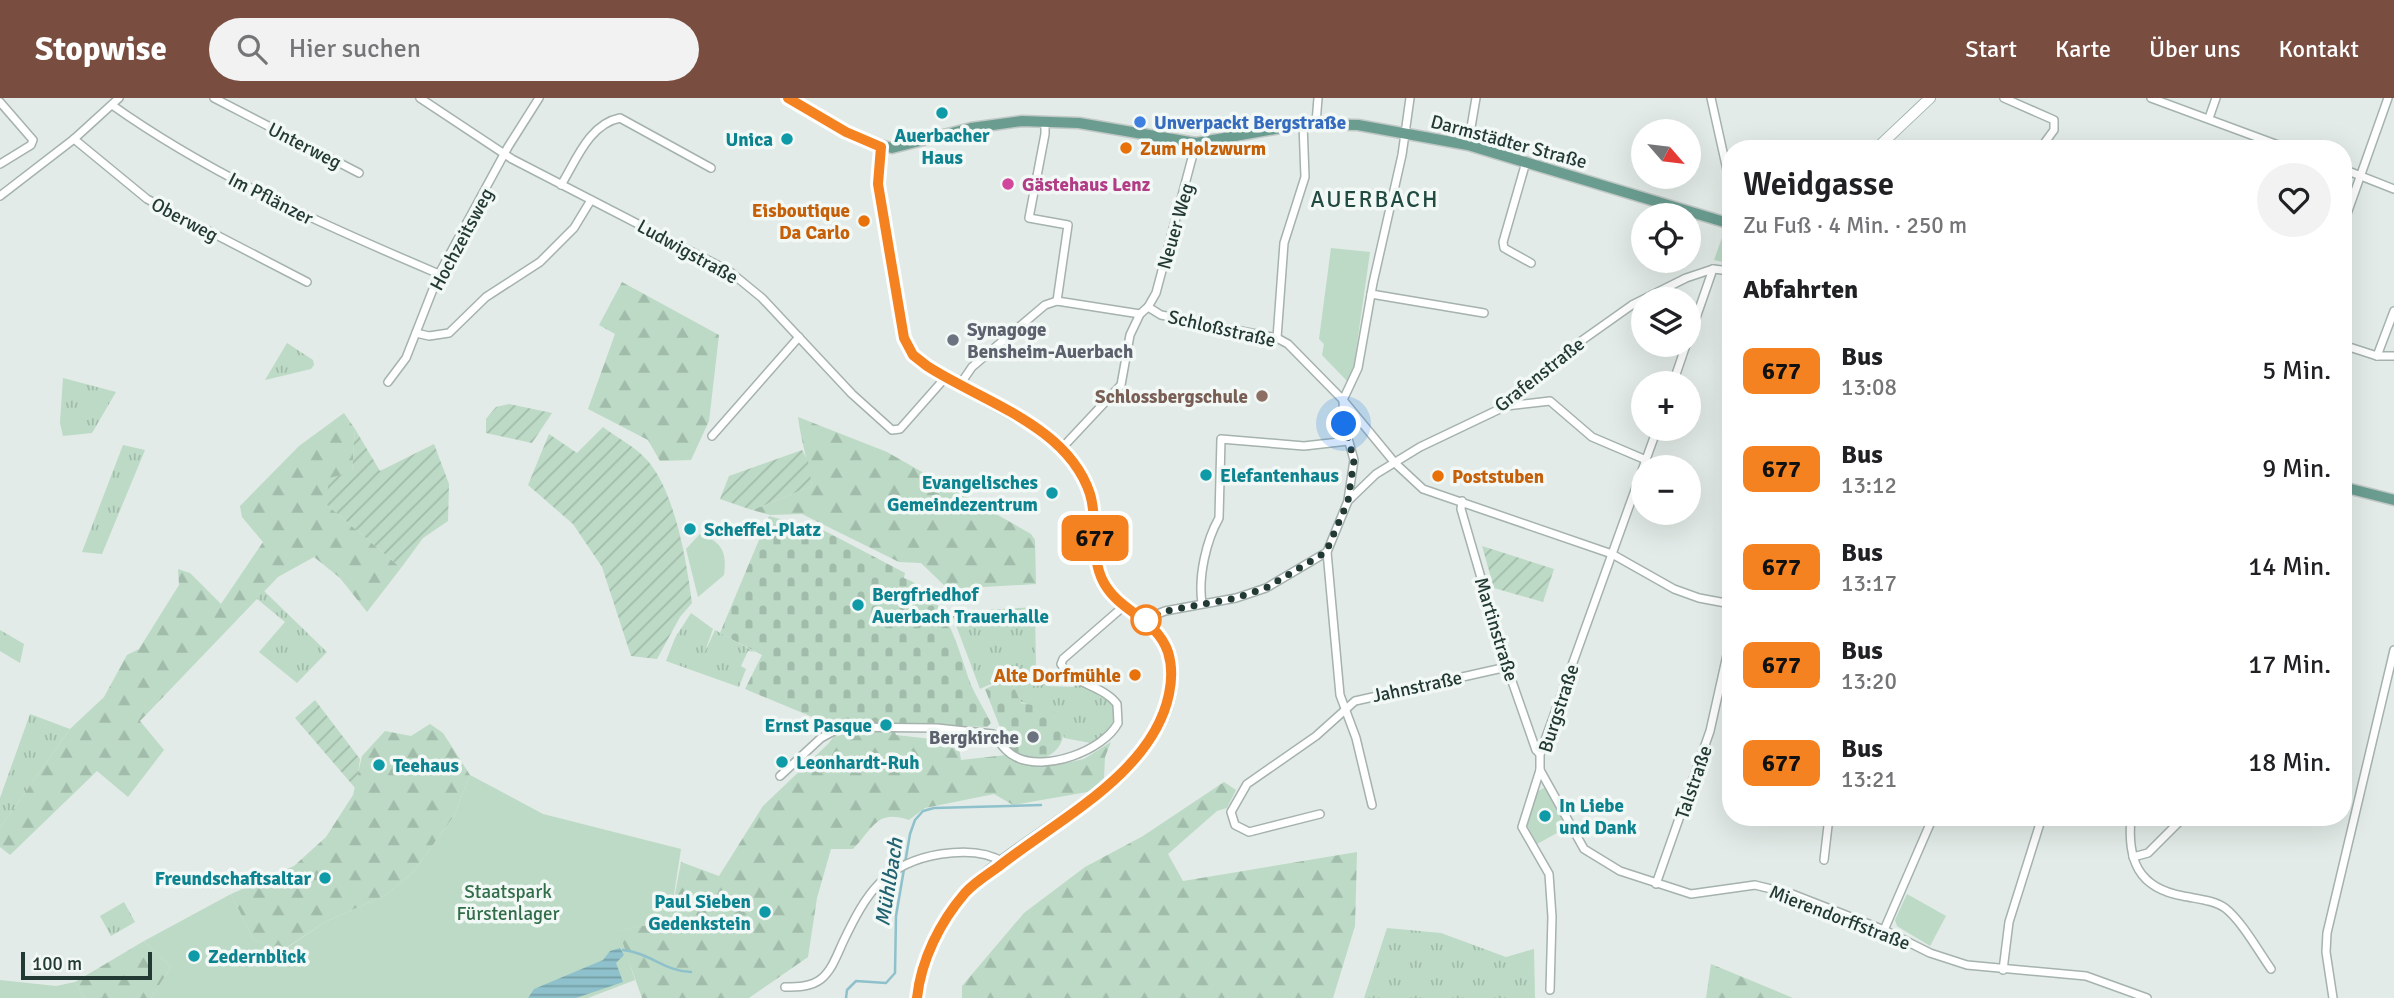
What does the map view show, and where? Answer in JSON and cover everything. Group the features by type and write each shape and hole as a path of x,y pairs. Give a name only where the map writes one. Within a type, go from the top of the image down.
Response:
{"main road":[{"path":"788,98 852,135 881,147 878,184 904,338 913,355 945,378 1031,425 1062,448 1081,474 1090,494 1100,574 1108,590 1124,606 1145,619 1164,643 1171,668 1167,703 1149,743 1126,769 967,891 944,919 931,947 918,998"},
{"path":"1886,140 1930,98"},
{"name":"Darmstädter Straße","path":"881,147 902,146 999,123 1079,123 1169,141 1196,143 1316,123 1405,132 1468,145 1722,217"},
{"path":"2352,489 2394,500"}],"street":[{"path":"0,196 74,139 119,98"},
{"name":"Unterweg","path":"214,98 359,173"},
{"name":"Ludwigstraße","path":"421,98 504,154 729,271 762,298 852,394 895,431 900,429 945,378"},
{"name":"Hochzeitsweg","path":"388,382 400,369 439,274 504,154 539,98"},
{"path":"1316,123 1318,98"},
{"path":"1321,814 1249,832 1235,825 1231,812 1247,784 1315,736 1346,707 1340,695 1326,552 1348,501 1354,460 1348,441 1343,400 1358,368 1410,98"},
{"path":"1468,145 1476,98"},
{"path":"1713,98 1722,143"},
{"path":"2004,98 2053,120 2054,130 2047,140"},
{"path":"2151,98 2266,140"},
{"path":"2209,118 2216,98"},
{"path":"2352,202 2388,98"},
{"path":"0,102 33,140 25,149 0,164"},
{"name":"Im Pflänzer","path":"112,104 179,149 300,214 439,274"},
{"path":"561,185 596,129 608,121 620,118 711,168"},
{"path":"959,386 972,367 1045,305 1057,301 1068,225 1030,218 1045,121"},
{"path":"1277,338 1284,243 1305,177 1303,124"},
{"name":"Oberweg","path":"74,139 147,199 307,282"},
{"name":"Neuer Weg","path":"1147,307 1156,293 1196,143"},
{"path":"1526,162 1503,242 1504,248 1531,263"},
{"path":"2352,172 2394,189"},
{"path":"416,333 429,336 449,333 486,297 540,262 574,228 591,200"},
{"path":"1701,304 1713,269"},
{"name":"Grafenstraße","path":"1348,501 1376,474 1420,447 1506,406 1567,351 1632,305 1686,278 1713,269 1722,270"},
{"path":"1371,294 1484,313"},
{"name":"Schloßstraße","path":"1057,301 1140,314 1147,307 1161,315 1277,338 1298,352 1343,400 1395,463 1423,489 1612,554 1674,589 1722,602"},
{"path":"2377,356 2394,311"},
{"path":"1062,448 1121,385 1130,335 1140,314"},
{"path":"712,436 799,337"},
{"path":"2352,348 2377,356 2394,356"},
{"path":"1506,406 1550,401 1592,437 1634,455"},
{"path":"1202,603 1200,583 1214,527 1219,518 1221,439 1304,446 1348,441"},
{"name":"Martinstraße","path":"1462,501 1461,509 1507,667 1536,750 1540,754"},
{"name":"Burgstraße","path":"1550,990 1552,917 1549,874 1522,827 1541,770 1540,754 1631,501"},
{"path":"1145,619 1166,611 1266,588 1326,552"},
{"path":"780,776 821,738 841,727 928,728 993,734 1006,751 1029,762 1043,762 1095,748 1118,723 1117,704 1107,694 1083,682 1061,664 1063,659 1124,606"},
{"path":"2333,998 2326,952 2328,933 2394,650"},
{"name":"Jahnstraße","path":"1372,806 1346,707 1365,697 1507,667"},
{"name":"Talstraße","path":"1656,884 1710,731 1722,677"},
{"name":"Mierendorffstraße","path":"1541,770 1584,849 1620,871 1691,894 1755,885 1792,894 1967,965 2086,976 2147,998"},
{"path":"1824,860 1828,826"},
{"path":"1884,930 1929,826"},
{"path":"2003,970 2009,922 2039,826"},
{"path":"2130,826 2129,839 2139,873 2153,887 2170,894 2209,901 2226,909 2271,969"},
{"path":"2133,857 2148,853 2175,826"},
{"path":"785,986 802,986 820,980 832,966 861,904 870,891 906,862 962,853 988,854 1004,862"}],"green space":[{"path":"1722,238 1722,262 1714,260"},
{"path":"1331,248 1370,252 1354,365 1347,381 1322,355 1324,344 1319,339"},
{"path":"622,282 719,335 709,421 691,460 660,461 648,440 588,409 615,334 599,325"},
{"path":"287,343 313,360 314,365 311,369 265,380"},
{"path":"63,378 116,392 92,433 63,436 60,423"},
{"path":"509,404 552,413 532,443 486,433 486,419 496,407"},
{"path":"344,413 355,429 352,473 326,504 401,568 367,612 340,578 314,557 278,577 140,721 164,750 128,797 97,771 10,855 0,847 0,828 70,729 104,697 127,655 139,649 179,585 178,569 190,573 221,604 263,542 242,517 240,506 299,446"},
{"path":"798,417 887,452 1031,534 1035,540 1036,584 948,589 921,563 899,562 802,514 770,515 752,510 812,486"},
{"path":"603,427 639,452 654,469 671,504 687,567 692,603 680,617 657,659 631,656 602,567 573,524 528,485 549,434 577,453"},
{"path":"355,429 380,471 434,444 449,484 448,521 423,538 401,568 326,504 329,478 352,472"},
{"path":"123,445 145,450 102,554 82,552"},
{"path":"802,450 808,461 812,486 752,510 720,499 729,476"},
{"path":"769,516 825,531 905,573 904,578 918,585 930,596 948,623 971,685 991,723 987,727 822,721 745,689 762,655 720,633"},
{"path":"700,534 718,544 724,554 725,567 724,575 698,597 686,549"},
{"path":"1482,546 1554,569 1543,602 1494,588"},
{"path":"264,591 327,652 297,683 259,652 285,622 256,598"},
{"path":"1035,607 1036,668 1046,686 1073,687 1078,683 1110,701 1115,707 1114,721 1096,744 1064,738 1059,717 1019,701 1010,675 980,689 951,612"},
{"path":"691,613 713,629 704,654 715,630 755,652 748,651 741,666 746,669 739,687 666,661 675,638"},
{"path":"0,630 24,644 20,663 0,651"},
{"path":"1010,678 1021,703 1051,710 1061,719 1063,739 1050,755 1039,759 1025,758 1009,750 985,689"},
{"path":"315,700 360,759 356,789 295,718"},
{"path":"30,714 70,729 0,828 0,798"},
{"path":"430,724 443,733 470,775 454,816 414,871 386,895 325,922 283,950 253,939 231,894 294,866 326,837 353,795 362,756 385,731 411,736"},
{"path":"838,731 895,732 896,735 958,742 961,760 1006,755 1023,763 1051,766 1084,759 1111,742 1105,757 1104,778 1093,791 1013,805 994,794 925,808 909,820 890,817 877,822 853,849 831,849 817,898 808,957 749,998 642,998 618,931 670,920 681,862 719,876 763,806 828,744"},
{"name":"Staatspark Fürstenlager","path":"470,775 543,814 681,849 670,920 619,931 635,980 588,998 151,998 171,967 144,941 231,894 253,939 284,950 325,922 386,895 414,871 454,816"},
{"path":"1224,782 1236,790 1227,808 1217,811 1168,854 1183,881 1357,852 1355,926 1333,998 962,998 962,986 1024,913 1085,867 1143,836"},
{"path":"1546,787 1568,827 1537,844 1527,825 1538,791"},
{"path":"1907,894 1946,916 1930,946 1897,926 1895,920"},
{"path":"124,902 135,922 111,936 100,916"},
{"path":"1387,928 1441,933 1506,957 1534,949 1535,998 1364,998"},
{"path":"144,941 171,967 151,998 85,998 75,982"},
{"path":"1711,964 1793,998 1706,998"},
{"path":"0,980 56,986 75,982 85,998 0,998"}],"water":[{"path":"620,948 624,955 616,963 623,982 576,998 528,998 534,989 603,960 610,951"}],"waterway":[{"path":"885,259 898,331"},
{"path":"917,364 936,379"},
{"path":"950,386 1026,428 1050,445"},
{"path":"1090,548 1094,575 1108,600"},
{"name":"Mühlbach","path":"846,998 847,990 856,981 886,983 895,973 896,916 910,834 915,820 923,811 934,808 1041,805"},
{"path":"623,950 673,969 691,972"}],"bus line":[{"name":"677","path":"788,98 846,132 881,147 878,184 898,312 904,338 913,355 945,378 1031,425 1062,448 1081,474 1090,494 1094,509 1098,565 1104,583 1118,601 1153,626 1164,643 1171,668 1167,703 1161,723 1139,757 967,891 944,919 931,947 917,998"}],"place":[{"name":"Auerbacher Haus","path":"942,113"},
{"name":"Unverpackt Bergstraße","path":"1140,122"},
{"name":"Unica","path":"787,139"},
{"name":"Zum Holzwurm","path":"1126,148"},
{"name":"Gästehaus Lenz","path":"1008,184"},
{"name":"Eisboutique Da Carlo","path":"864,221"},
{"name":"Synagoge Bensheim-Auerbach","path":"953,340"},
{"name":"Schlossbergschule","path":"1262,396"},
{"name":"Elefantenhaus","path":"1206,475"},
{"name":"Poststuben","path":"1438,476"},
{"name":"Evangelisches Gemeindezentrum","path":"1052,493"},
{"name":"Scheffel-Platz","path":"690,529"},
{"name":"Bergfriedhof Auerbach Trauerhalle","path":"858,605"},
{"name":"Alte Dorfmühle","path":"1135,675"},
{"name":"Ernst Pasque","path":"886,725"},
{"name":"Bergkirche","path":"1033,737"},
{"name":"Leonhardt-Ruh","path":"782,762"},
{"name":"Teehaus","path":"379,765"},
{"name":"In Liebe und Dank","path":"1545,816"},
{"name":"Freundschaftsaltar","path":"325,878"},
{"name":"Paul Sieben Gedenkstein","path":"765,912"},
{"name":"Zedernblick","path":"194,956"}],"district":[{"name":"AUERBACH","path":"1375,199"}],"route":[{"path":"1146,620 1166,611 1236,598 1266,588 1326,552 1348,501 1354,460 1344,424"}]}
